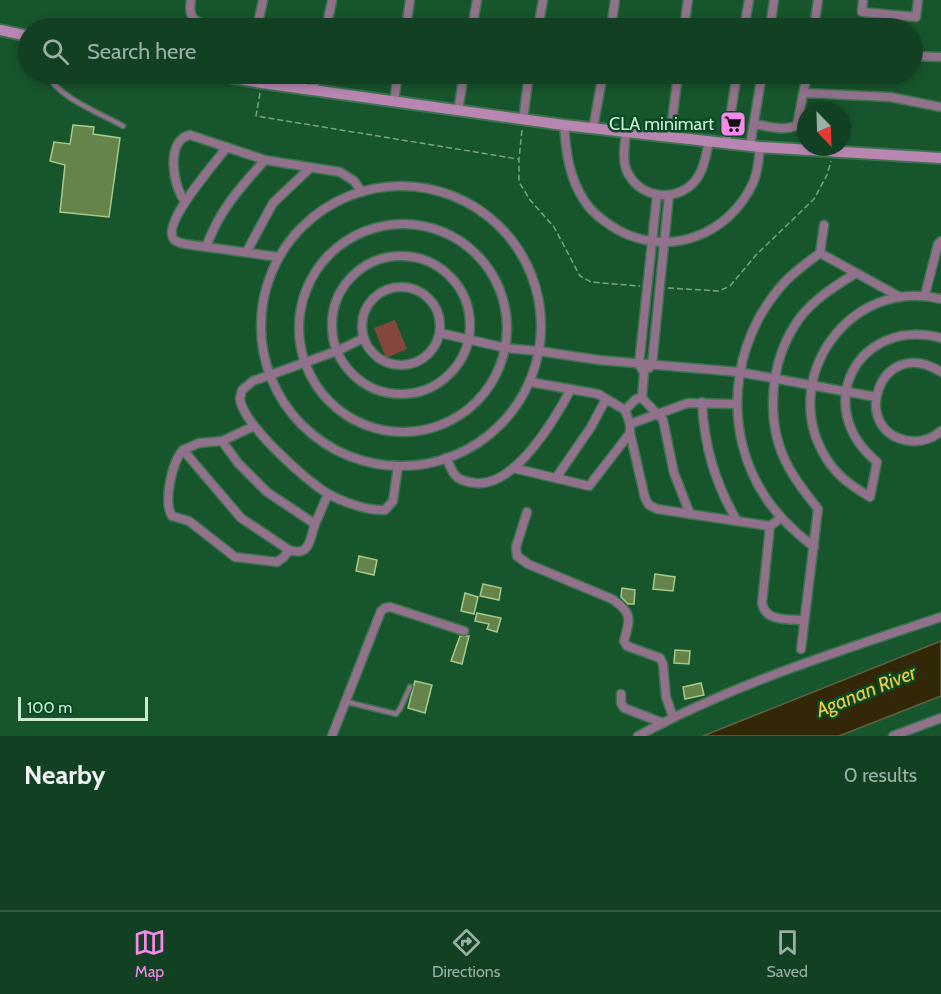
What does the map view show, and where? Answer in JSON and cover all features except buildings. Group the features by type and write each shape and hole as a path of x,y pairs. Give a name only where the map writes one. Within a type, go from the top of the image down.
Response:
{"main road":[{"path":"0,30 18,34"},
{"path":"269,84 522,120 755,147 797,150"},
{"path":"851,153 941,158"}],"street":[{"path":"191,0 190,12 194,18"},
{"path":"259,18 263,0"},
{"path":"407,18 410,0"},
{"path":"474,18 477,0"},
{"path":"540,18 543,0"},
{"path":"612,18 615,0"},
{"path":"685,18 688,0"},
{"path":"746,18 749,0"},
{"path":"771,18 774,0"},
{"path":"815,18 818,0"},
{"path":"863,0 862,12 916,17 918,0"},
{"path":"328,18 332,1"},
{"path":"923,56 941,57"},
{"path":"313,90 314,84"},
{"path":"394,102 397,84"},
{"path":"458,111 462,84"},
{"path":"522,120 527,84"},
{"path":"593,128 601,84"},
{"path":"670,137 677,84"},
{"path":"726,143 735,84"},
{"path":"564,125 570,168 585,202 614,228 638,240 664,244 696,237 722,222 736,209 754,181 754,124 760,84"},
{"path":"754,124 783,129 797,125 806,84"},
{"path":"805,93 890,97 941,107"},
{"path":"626,132 624,160 626,170 638,186 657,195 680,192 696,179 701,170 709,141"},
{"path":"185,201 175,184 173,161 177,146 182,139 190,135 266,159 340,172 354,181 362,192"},
{"path":"227,147 185,201 172,229 173,238 179,243 278,257"},
{"path":"206,247 223,209 266,159"},
{"path":"247,251 273,203 310,168"},
{"path":"393,186 429,188 464,200 494,220 518,247 534,279 541,315 539,351 530,382 519,402 504,420 477,442 446,458 425,464 398,466 348,456 315,437 288,410 268,375 261,338 261,318 269,278 278,257 298,231 311,219 341,199 362,192 393,186"},
{"path":"657,195 639,364 644,373 642,398 663,420 674,473 690,514"},
{"path":"644,373 652,365 669,195"},
{"path":"402,224 425,227 447,234 473,250 484,261 505,302 508,317 506,348 501,366 492,383 466,412 431,429 393,432 374,429 356,422 325,398 304,363 299,335 302,305 310,283 322,264 344,243 372,229 402,224"},
{"path":"814,547 781,518 766,498 747,461 739,429 737,404 739,372 745,348 755,325 767,304 788,279 820,253 824,225"},
{"path":"925,295 938,263 938,244 941,241"},
{"path":"820,253 900,297"},
{"path":"397,256 423,259 446,271 455,280 468,303 471,316 470,339 463,358 453,372 439,383 423,391 406,394 381,391 357,379 345,366 337,351 332,326 337,300 342,289 355,274 372,263 397,256"},
{"path":"801,649 818,510 789,468 781,449 772,405 774,379 788,338 799,319 835,285 856,273"},
{"path":"395,287 415,289 431,299 440,316 440,333 430,353 412,364 402,365 383,361 368,348 364,338 362,319 365,310 377,294 395,287"},
{"path":"941,299 925,295 900,297 864,310 842,327 824,350 816,367 811,385 810,404 812,424 818,442 827,459 839,474 870,497 877,462 864,451 855,438 848,423 845,406 846,390 856,366 874,346 890,338 907,333 925,333 941,338"},
{"path":"440,333 506,348 599,360 739,372 876,397"},
{"path":"364,338 337,351 253,381 242,390 240,399 254,426 299,472 328,494 355,504 385,510 393,501 398,466"},
{"path":"941,372 931,365 919,362 895,367 879,385 876,397 879,419 894,436 916,441 928,439 941,431"},
{"path":"530,382 589,391 625,411 645,498 657,509 770,526 781,518"},
{"path":"446,458 455,476 470,482 484,484 513,468 544,434 571,389"},
{"path":"625,411 636,399 642,398"},
{"path":"556,478 606,399"},
{"path":"513,468 589,486 630,428 681,404 702,402 737,404"},
{"path":"702,402 703,427 714,476 737,521"},
{"path":"254,426 222,441 199,443 183,450 177,456 171,477 168,504 172,516 189,521 235,557 277,562 290,550"},
{"path":"222,441 238,463 267,492 315,524"},
{"path":"183,450 241,518 298,553 307,548 328,494"},
{"path":"527,512 516,547 517,556 528,564 612,599 623,607 630,620 624,641 631,649 660,658 663,664 666,697 673,717"},
{"path":"770,526 763,610 767,615 774,617 804,620"},
{"path":"332,736 381,612 385,608 464,631"},
{"path":"638,736 673,717 804,664 941,617"},
{"path":"621,694 621,704 624,708 663,723"},
{"path":"893,736 941,718"}],"lane":[{"path":"52,84 61,92 123,126"},
{"path":"346,702 396,714 410,687"}],"path":[{"path":"262,84 256,116 519,159"},
{"path":"522,120 519,182 524,192 554,227 580,276 591,282 647,287"},
{"path":"660,288 719,291 730,286 756,255 814,199 827,175 832,156"}],"shaded area":[{"path":"395,320 407,349 386,358 374,328"}],"water":[{"name":"Aganan River","path":"941,641 941,696 839,736 703,736"}],"place":[{"name":"CLA minimart","path":"733,124"}]}
